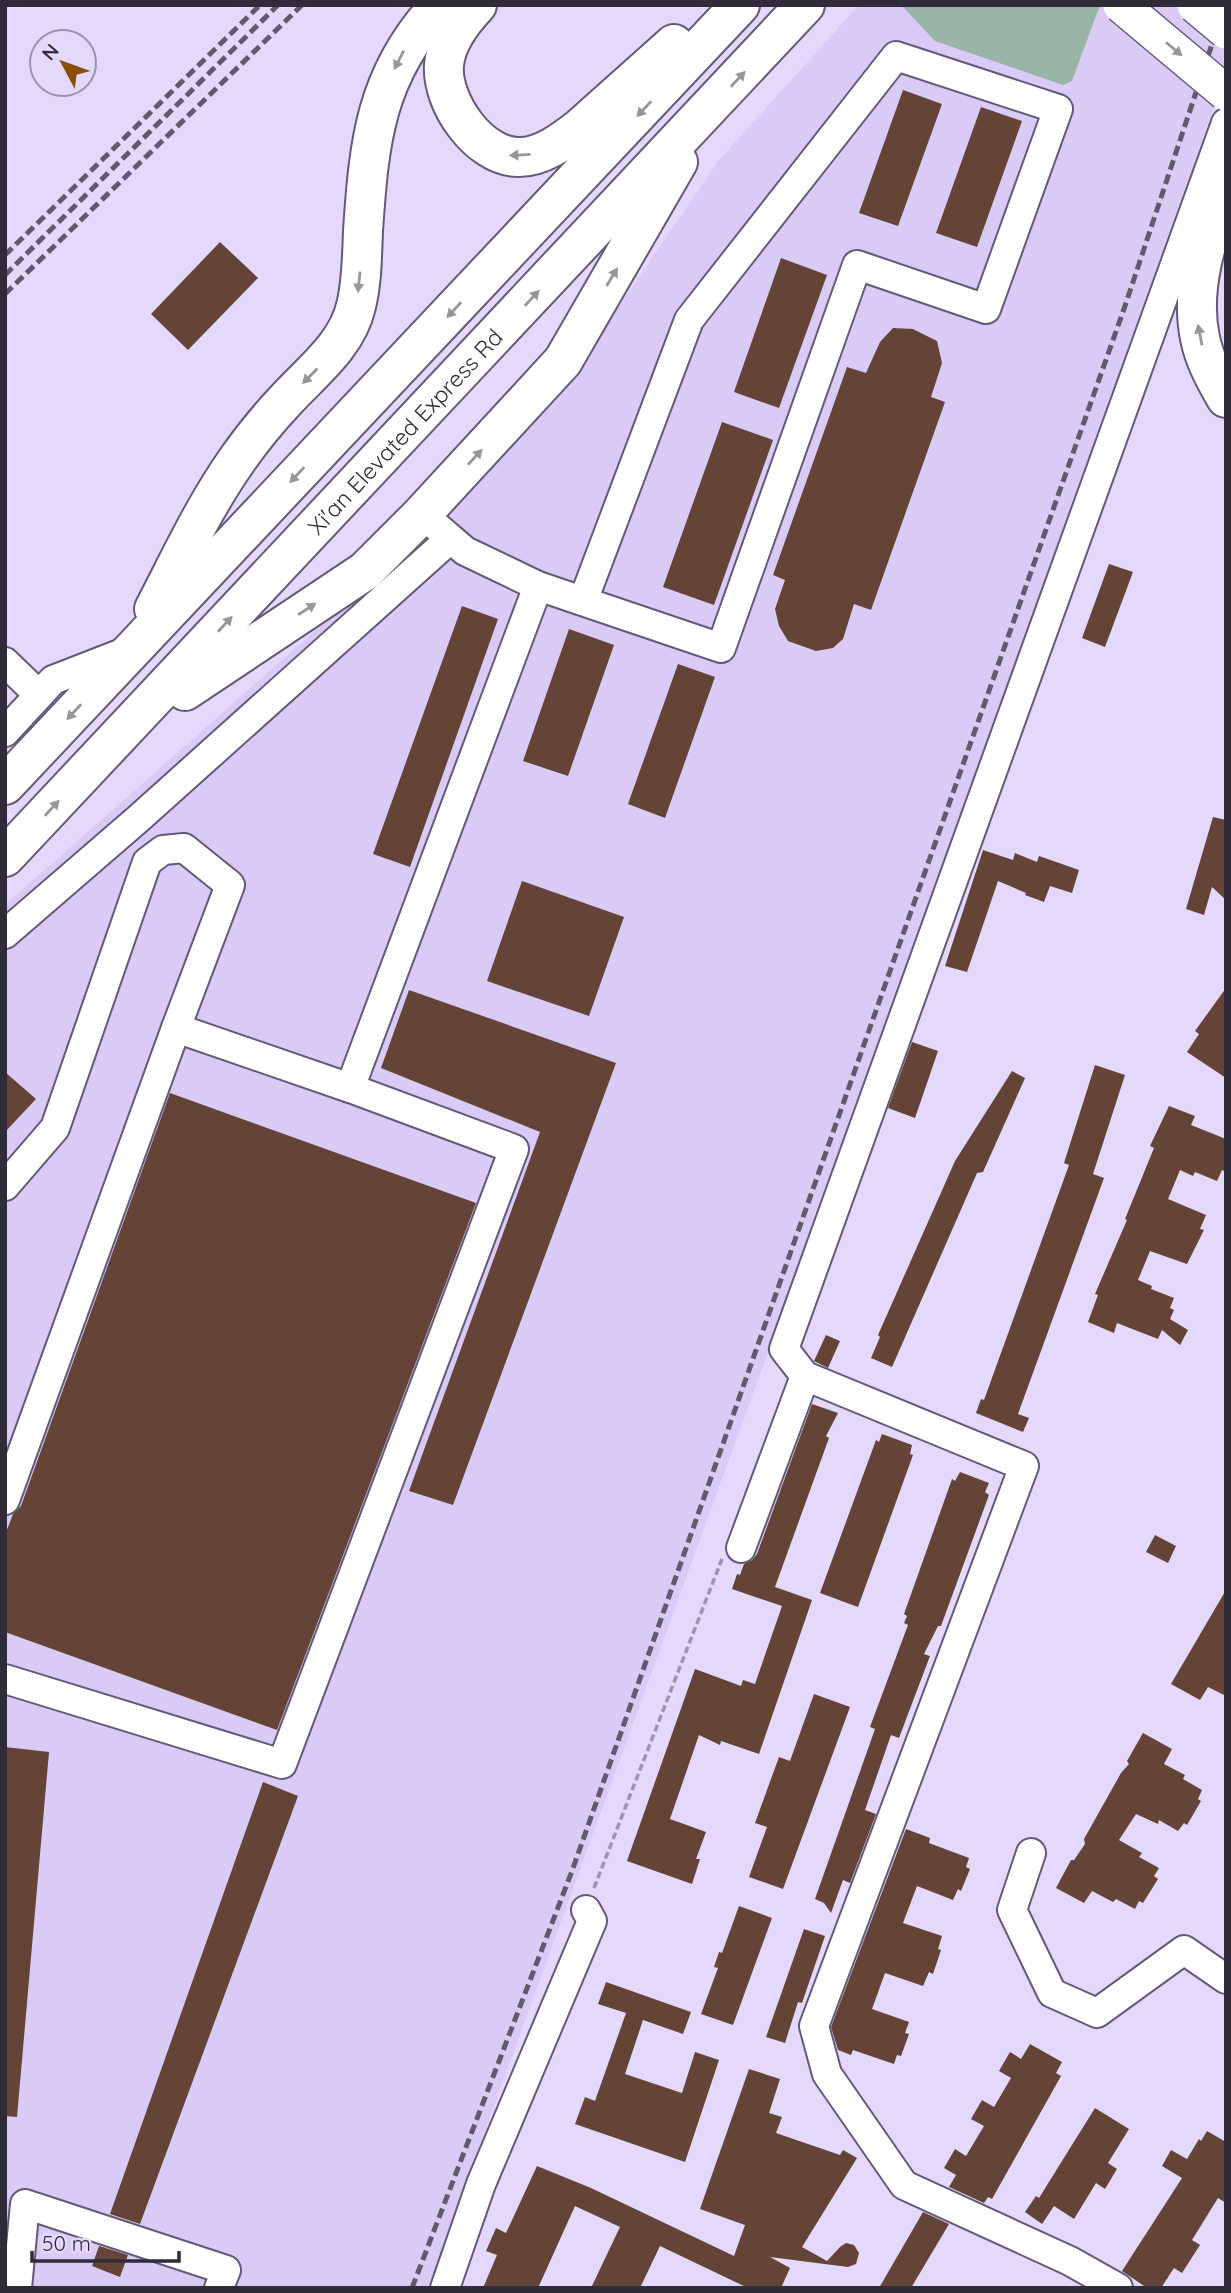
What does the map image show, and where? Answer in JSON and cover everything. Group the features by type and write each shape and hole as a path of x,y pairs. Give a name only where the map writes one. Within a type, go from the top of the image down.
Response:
{"highway":[{"path":"134,649 205,511 236,462 282,404 325,361 351,322 360,282 370,145 377,118 386,89 403,52 440,5"},
{"path":"477,5 450,41 444,75 451,100 470,131 495,150 521,158 549,149 580,128 718,5"},
{"path":"5,785 740,5"},
{"name":"Xi'an Elevated Express Rd","path":"5,858 805,5"},
{"path":"110,746 209,673 365,571 422,514 563,361 662,193 702,117"},
{"path":"1226,184 1201,266 1196,310 1200,341 1211,371 1226,398"}],"main road":[{"path":"1122,5 1226,93"},
{"path":"1195,5 1226,31"}],"street":[{"path":"422,514 465,551 538,586 721,648 857,265 986,309 1058,109 896,56 689,320 583,601"},
{"path":"1118,2288 1070,2261 904,2185 827,2074 814,2026 1024,1466 805,1376 784,1349 1226,122"},
{"path":"5,934 138,819 450,539"},
{"path":"350,1088 538,586"},
{"path":"5,732 53,680 134,649"},
{"path":"5,662 39,695"},
{"path":"5,1186 55,1128 148,862 163,850 184,848 230,885 5,1500"},
{"path":"5,1679 282,1764 514,1149 350,1088 176,1028"},
{"path":"741,1548 805,1376"},
{"path":"1031,1853 1012,1910 1052,1993 1097,2013 1184,1950 1226,1979"},
{"path":"445,2288 481,2185 592,1921 586,1910"},
{"path":"17,2288 25,2204 226,2270 219,2288"}],"path":[{"path":"586,1910 726,1548 741,1548"}],"shaded area":[{"path":"859,5 1226,5 1226,73 771,1344 428,2288 5,2288 5,905 316,630 592,346 719,160"}],"green space":[{"path":"901,5 1100,5 1072,81 1063,85 935,41"}],"building":[{"path":"903,90 942,104 898,226 859,213"},
{"path":"981,107 1022,121 977,247 936,233"},
{"path":"220,242 258,278 188,350 151,314"},
{"path":"781,258 827,275 779,408 734,392"},
{"path":"893,328 913,329 937,341 942,363 931,397 945,402 871,610 854,604 843,639 833,648 816,651 788,641 779,626 775,609 785,580 773,575 847,367 866,373 880,342"},
{"path":"722,422 773,440 714,605 663,587"},
{"path":"1109,564 1133,572 1105,647 1082,638"},
{"path":"462,606 498,619 410,867 373,854"},
{"path":"569,629 614,645 568,776 523,761"},
{"path":"678,664 715,677 665,818 628,804"},
{"path":"1213,817 1226,820 1226,900 1212,887 1204,915 1186,909"},
{"path":"983,850 1013,860 1015,853 1037,862 1039,856 1079,870 1072,893 1050,886 1044,902 998,881 967,972 945,966"},
{"path":"522,881 624,917 589,1016 487,981"},
{"path":"1226,988 1226,1078 1187,1052 1199,1034 1195,1031"},
{"path":"409,990 616,1063 453,1505 409,1491 540,1132 381,1068"},
{"path":"912,1042 938,1051 915,1118 888,1108"},
{"path":"1095,1065 1125,1075 1093,1174 1104,1178 1018,1414 1029,1418 1023,1432 976,1413 981,1399 984,1400 1069,1165 1064,1163"},
{"path":"1012,1071 1025,1078 983,1172 977,1173 892,1367 871,1358 880,1337 878,1335 955,1161"},
{"path":"5,1072 36,1099 5,1132"},
{"path":"170,1093 476,1203 277,1730 5,1632 5,1535 13,1514 21,1506"},
{"path":"1169,1106 1195,1116 1191,1125 1226,1139 1226,1172 1222,1170 1217,1181 1195,1172 1193,1176 1180,1170 1168,1199 1206,1215 1200,1229 1204,1230 1187,1264 1150,1251 1138,1280 1152,1286 1151,1289 1174,1298 1170,1308 1174,1310 1170,1319 1188,1330 1180,1345 1162,1330 1158,1339 1117,1323 1114,1333 1088,1322 1098,1295 1095,1294 1154,1148 1150,1146"},
{"path":"826,1335 840,1341 828,1368 814,1361"},
{"path":"812,1404 838,1413 826,1436 829,1438 775,1587 812,1600 759,1754 721,1741 720,1745 699,1735 670,1819 706,1832 696,1859 700,1859 692,1884 627,1861 695,1669 741,1686 743,1680 755,1684 782,1606 732,1589 744,1564 757,1554"},
{"path":"882,1434 912,1445 910,1454 913,1455 858,1607 820,1593 876,1440 879,1442"},
{"path":"960,1472 989,1483 985,1492 989,1495 941,1626 938,1626 924,1654 930,1656 899,1738 891,1735 865,1810 876,1814 850,1883 843,1880 831,1913 824,1903 815,1899 875,1729 870,1727 908,1625 904,1623 907,1616 904,1614 952,1479 955,1481"},
{"path":"1155,1535 1176,1546 1168,1563 1146,1552"},
{"path":"1226,1590 1226,1696 1208,1687 1200,1700 1171,1684"},
{"path":"814,1694 850,1707 783,1889 749,1877 767,1827 755,1823 779,1757 790,1761"},
{"path":"1143,1733 1172,1749 1164,1764 1185,1775 1183,1779 1202,1790 1198,1799 1201,1801 1187,1825 1184,1823 1178,1831 1159,1820 1158,1824 1136,1814 1119,1840 1142,1853 1139,1857 1159,1868 1154,1876 1158,1879 1143,1903 1139,1901 1135,1909 1092,1891 1084,1903 1056,1888 1071,1860 1074,1860 1085,1844 1084,1839 1121,1773 1129,1764 1127,1761"},
{"path":"5,1747 49,1752 17,2117 5,2116"},
{"path":"263,1782 298,1796 140,2224 110,2214"},
{"path":"906,1829 930,1838 929,1843 969,1858 966,1867 970,1869 961,1891 958,1889 953,1900 917,1886 903,1923 942,1936 938,1949 941,1950 933,1974 929,1972 923,1986 885,1973 872,2009 909,2022 905,2033 909,2034 901,2056 897,2055 894,2064 853,2050 851,2055 838,2050 831,2027"},
{"path":"739,1906 772,1918 733,2025 701,2014 718,1968 714,1967 719,1952 722,1953"},
{"path":"804,1929 825,1936 802,2003 798,2002 785,2043 766,2037"},
{"path":"606,1982 691,2012 683,2034 643,2020 625,2074 682,2093 695,2052 719,2060 685,2162 575,2124 585,2097 595,2101 626,2013 598,2004"},
{"path":"1030,2044 1062,2062 1056,2073 1061,2076 992,2199 988,2197 984,2203 949,2187 956,2175 944,2168 955,2149 966,2156 984,2126 971,2119 982,2100 994,2107 1011,2078 999,2071 1010,2052 1021,2059"},
{"path":"749,2069 780,2079 769,2113 782,2117 776,2133 840,2155 843,2150 857,2158 802,2247 827,2261 846,2243 854,2245 859,2253 856,2264 848,2267 770,2257 790,2268 781,2288 748,2288 660,2246 640,2288 591,2288 620,2227 575,2206 538,2288 483,2288 497,2255 486,2251 496,2228 506,2233 537,2166 591,2188 734,2256 745,2225 700,2209"},
{"path":"1095,2108 1129,2129 1108,2163 1117,2169 1105,2189 1096,2183 1074,2219 1054,2206 1042,2224 1025,2212 1036,2196 1039,2198"},
{"path":"1207,2131 1226,2142 1226,2203 1218,2198 1192,2240 1200,2245 1182,2273 1174,2268 1161,2288 1147,2288 1122,2271 1182,2178 1162,2166 1171,2150 1187,2159"},
{"path":"923,2212 949,2224 911,2288 879,2288"},
{"path":"99,2246 128,2255 120,2277 92,2266"}],"railway":[{"path":"5,255 260,5"},
{"path":"5,275 278,5"},
{"path":"5,294 302,5"},
{"path":"412,2288 572,1871 1125,306 1225,5"}]}
